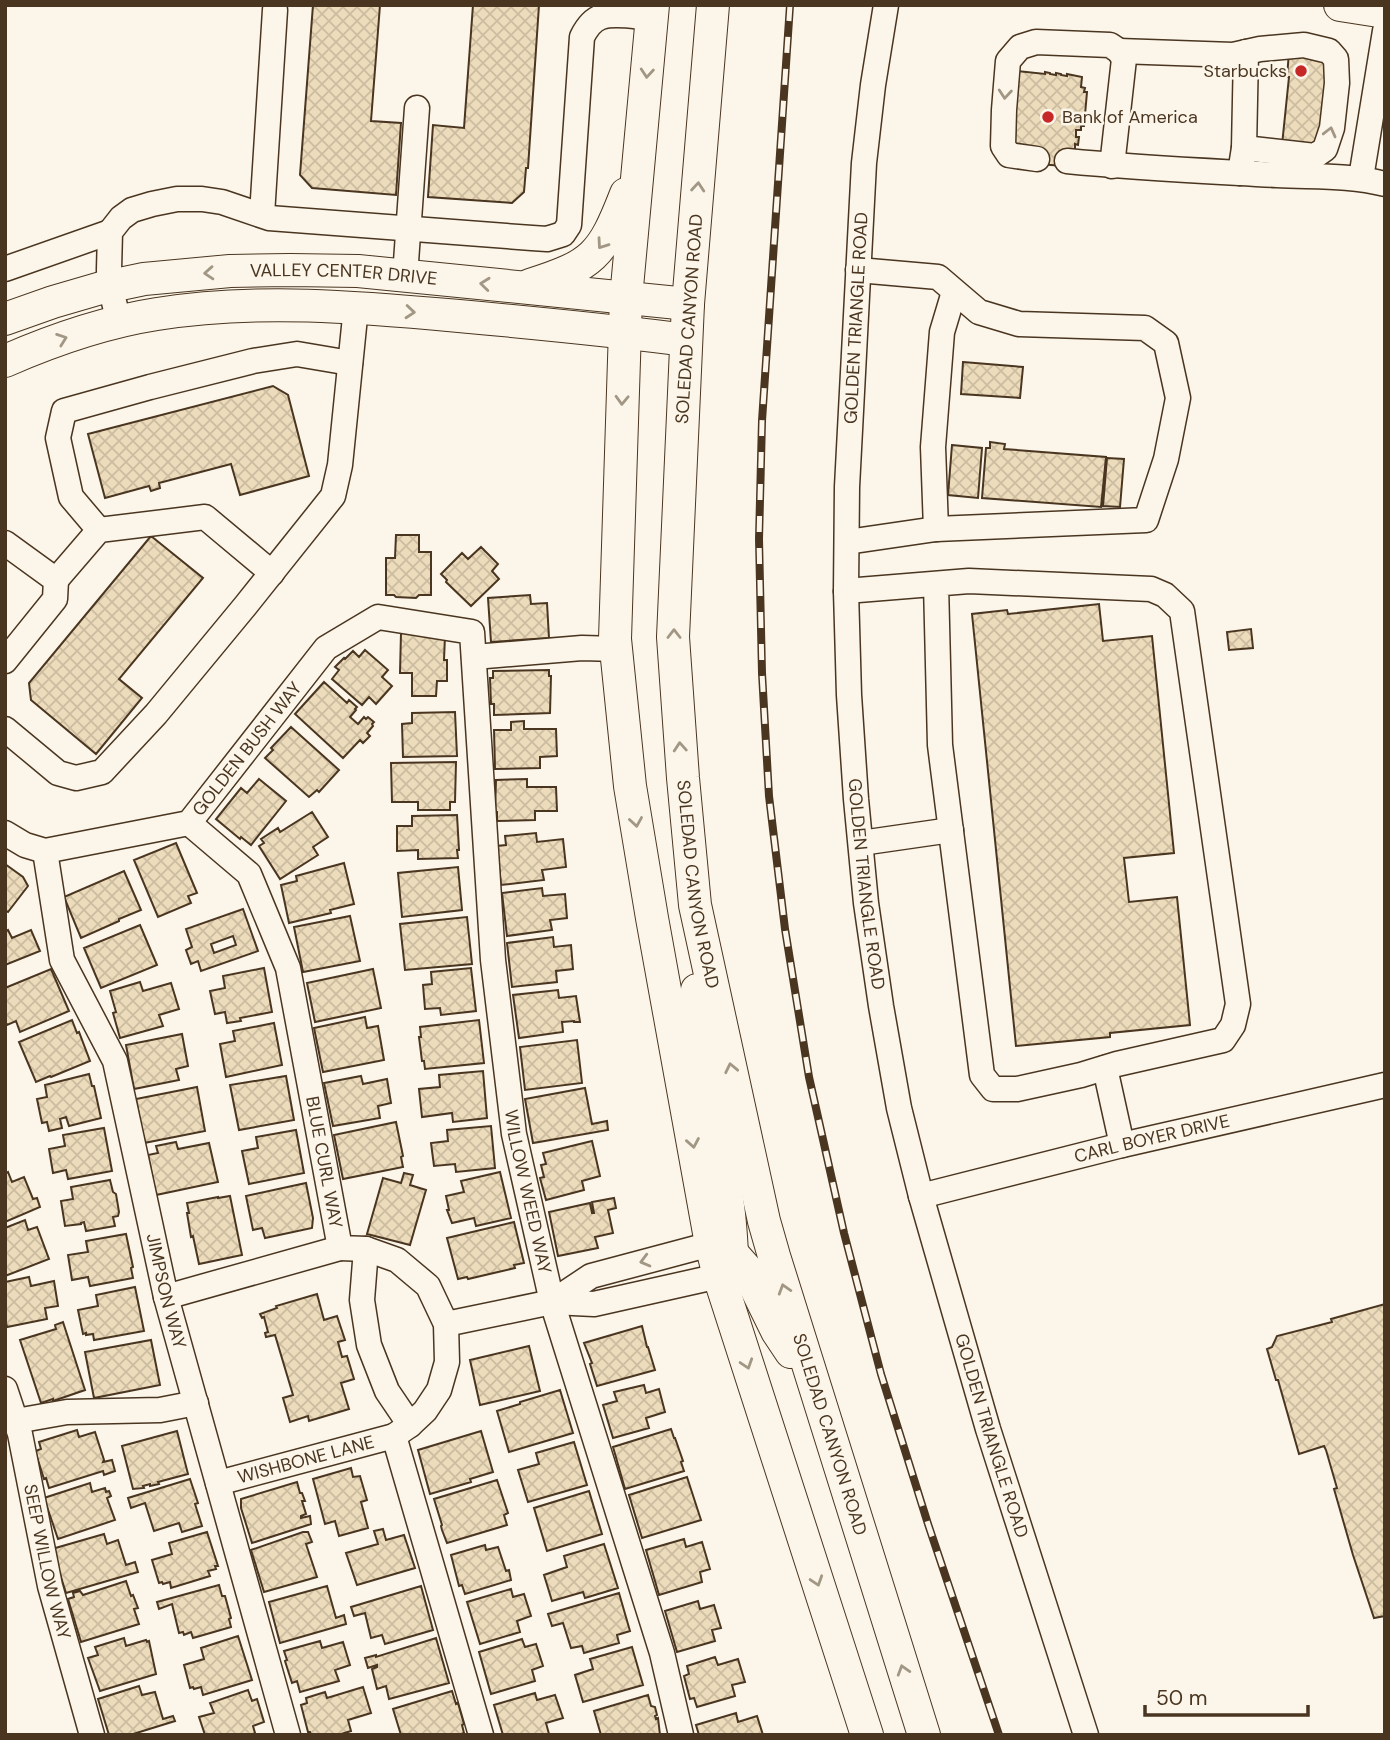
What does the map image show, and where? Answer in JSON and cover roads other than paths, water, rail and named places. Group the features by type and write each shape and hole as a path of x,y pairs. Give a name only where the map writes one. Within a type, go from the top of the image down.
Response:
{"main road":[{"name":"SOLEDAD CANYON ROAD","path":"713,5 688,304 673,637 695,905 764,1221 924,1735"},
{"path":"1340,5 1385,12"},
{"path":"652,12 626,298 615,639 632,799 652,918 721,1258 866,1735"},
{"path":"522,288 567,272 592,258 612,229 639,160"},
{"name":"VALLEY CENTER DRIVE","path":"5,319 110,286 144,279 230,271 358,271 688,304"},
{"name":"VALLEY CENTER DRIVE","path":"5,361 74,335 120,322 157,314 236,307 356,307 686,340"},
{"path":"695,905 698,1016 728,1201 721,1258"},
{"path":"721,1258 747,1270 777,1332 817,1393"}],"street":[{"name":"GOLDEN TRIANGLE ROAD","path":"886,5 864,163 850,422 847,542 849,695 866,903 899,1108 921,1196 988,1429 1086,1735"},
{"path":"262,215 275,10"},
{"path":"5,269 110,232 121,218 132,210 177,199 222,202 262,215 289,220 540,239 563,234 569,225 582,37 587,27 599,17 652,12"},
{"path":"1066,161 1373,181 1385,31"},
{"path":"1037,159 1009,155 1003,146 1008,61 1020,47 1036,42 1110,45 1119,51 1124,60 1112,166"},
{"path":"1119,51 1233,55 1304,45 1329,51 1336,59 1337,83 1332,128 1325,149 1315,156 1248,148"},
{"path":"1240,173 1248,148 1253,51"},
{"path":"405,276 417,108"},
{"path":"110,232 110,286 120,322"},
{"path":"847,542 936,529 1146,520 1166,459 1178,398 1166,342 1145,328 1019,324 979,312 938,277 858,270"},
{"path":"936,529 933,447 942,331 954,292"},
{"path":"5,729 58,773 76,778 102,772 156,714 334,496 340,465 356,307"},
{"path":"99,530 71,497 58,438 64,411 264,359 297,354 350,363"},
{"path":"5,661 55,599 56,580 99,530 205,517 272,573"},
{"path":"6,545 56,580"},
{"path":"846,591 969,581 1151,589 1165,595 1182,611 1238,1004 1233,1025 1223,1040 1017,1090 993,1089 982,1075 940,745 936,584"},
{"name":"GOLDEN BUSH WAY","path":"45,851 189,823 326,648 379,617 472,632"},
{"name":"WILLOW WEED WAY","path":"472,632 495,973 514,1134 552,1302 662,1653 681,1735"},
{"path":"474,657 582,648 616,649"},
{"name":"BLUE CURL WAY","path":"189,823 249,874 288,968 340,1248 366,1249 397,1260 428,1286 446,1324 447,1362 439,1390 425,1411 402,1430"},
{"path":"860,843 951,830"},
{"path":"5,833 25,845 45,851"},
{"name":"JIMPSON WAY","path":"45,851 62,960 115,1061 166,1297 288,1735"},
{"path":"1104,1069 1122,1145"},
{"name":"CARL BOYER DRIVE","path":"921,1196 1122,1145 1385,1085"},
{"path":"166,1297 340,1248"},
{"path":"366,1249 362,1300 369,1345 402,1430 481,1735"},
{"path":"552,1302 591,1276 721,1258"},
{"path":"446,1324 552,1302 594,1304 721,1258"},
{"name":"SEEP WILLOW WAY","path":"5,1389 16,1421 50,1586 92,1735"},
{"path":"16,1421 68,1412 160,1410 196,1403"},
{"name":"WISHBONE LANE","path":"218,1483 402,1430"}],"railway":[{"path":"790,5 762,421 759,539 762,673 769,796 785,929 809,1077 844,1233 881,1374 999,1735"}],"place":[{"name":"Starbucks","path":"1301,71"},
{"name":"Bank of America","path":"1048,117"}]}
